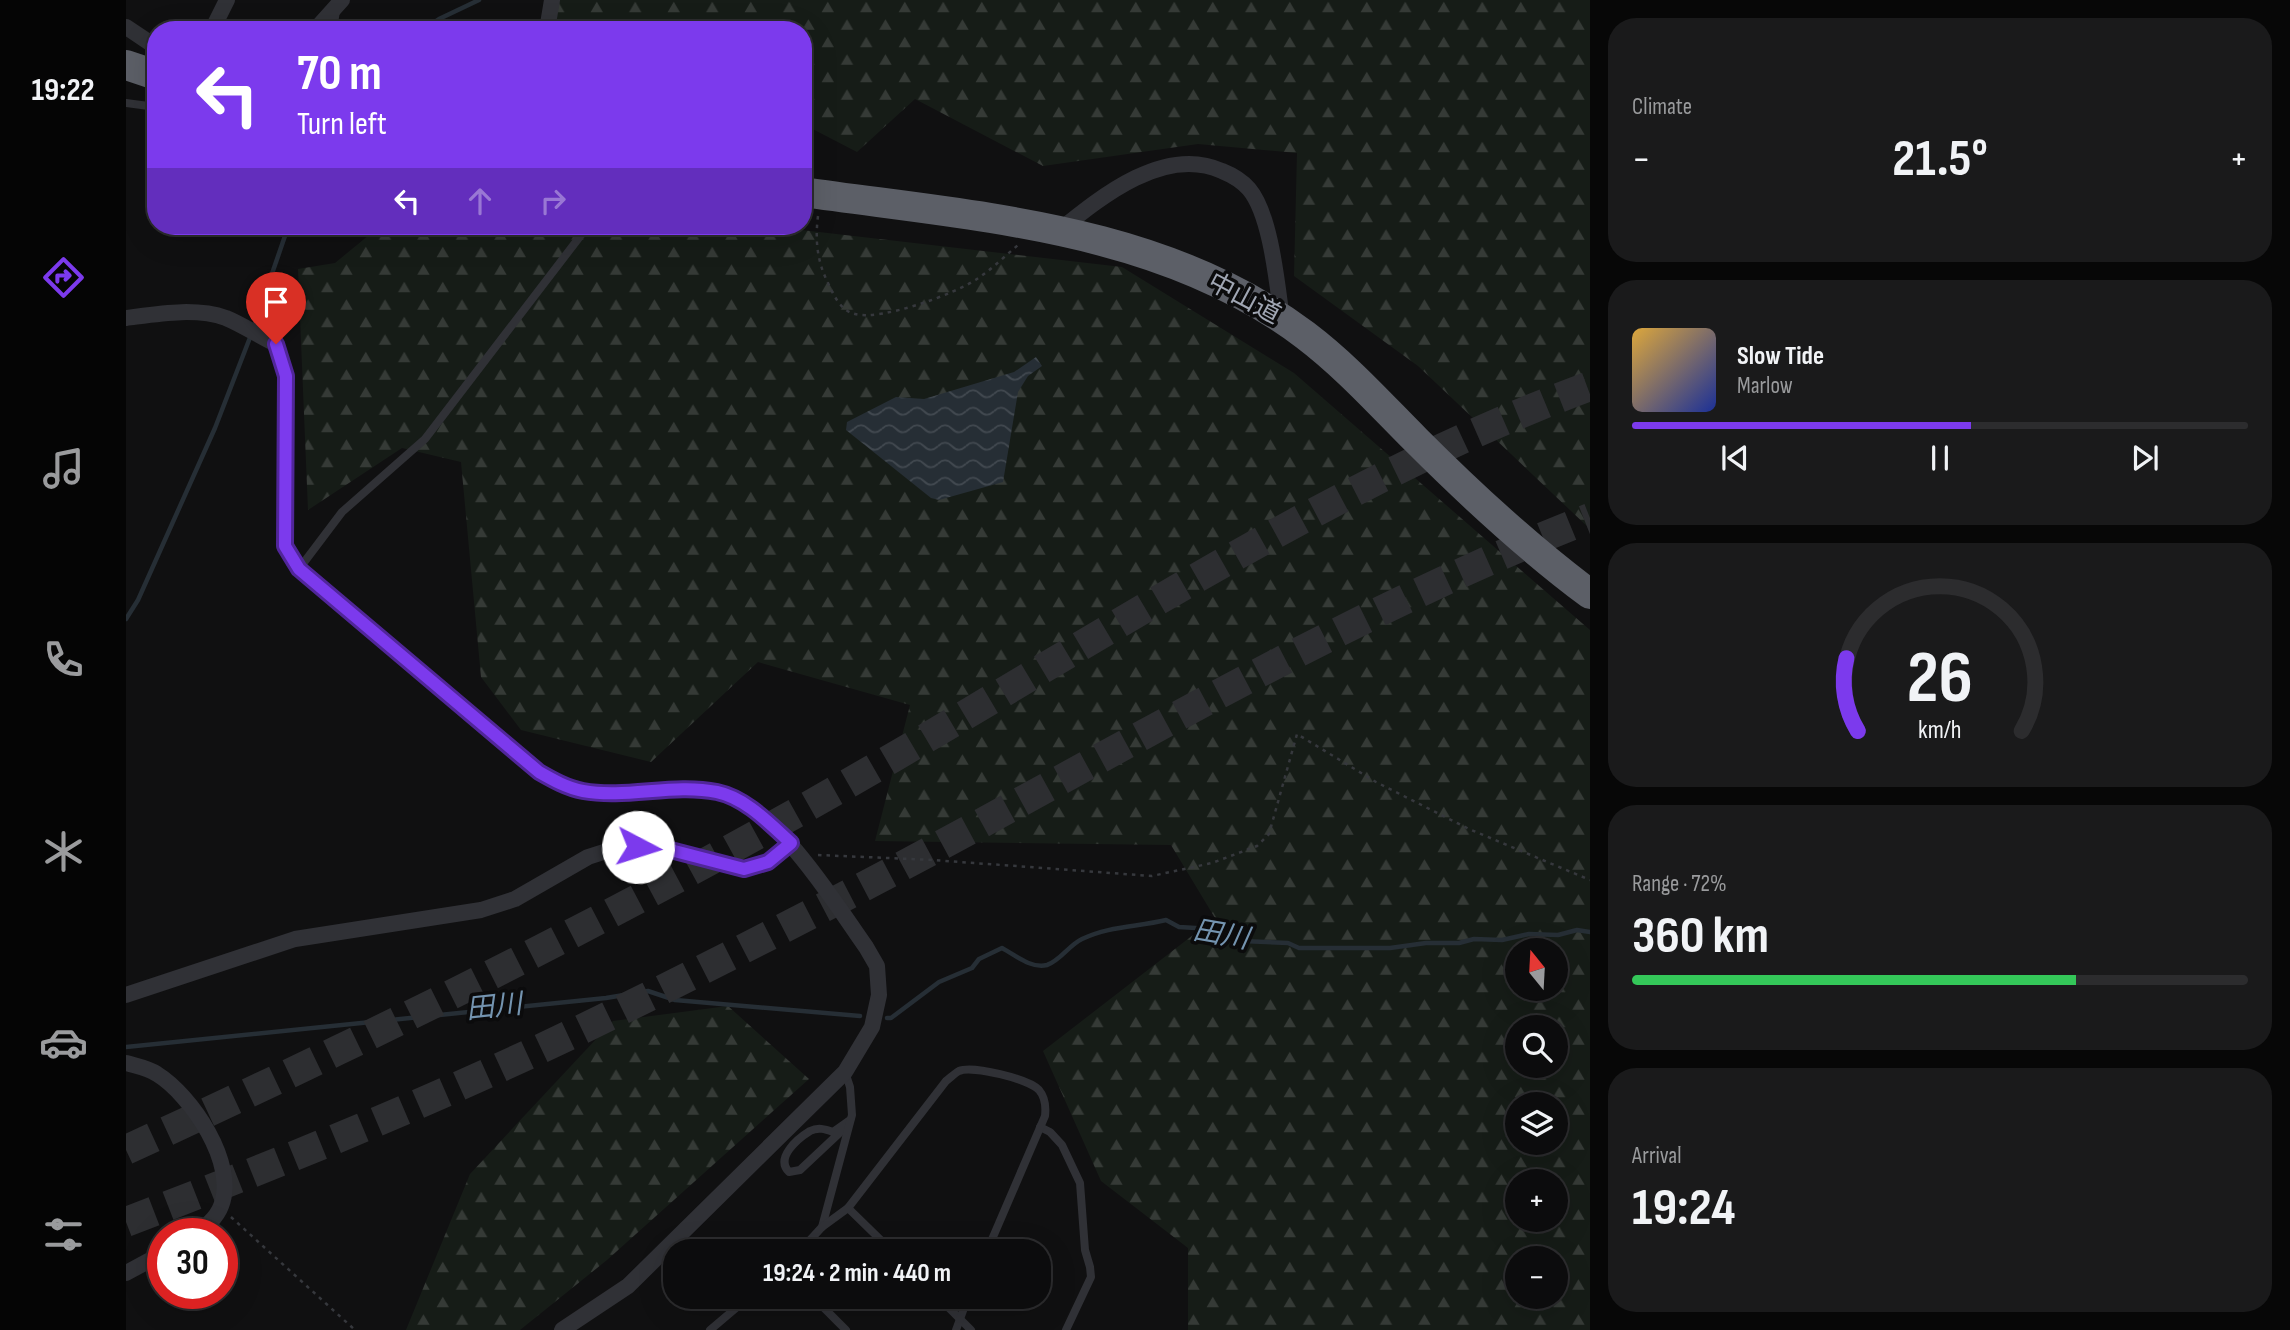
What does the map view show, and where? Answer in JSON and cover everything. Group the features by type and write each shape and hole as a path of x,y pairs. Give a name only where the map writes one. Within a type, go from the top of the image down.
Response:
{"highway":[{"path":"126,65 147,72"},
{"name":"中山道","path":"812,203 1060,230 1119,244 1160,258 1227,288 1282,318 1328,354 1482,503 1553,566 1590,594"}],"street":[{"path":"216,21 227,0"},
{"path":"548,21 552,0"},
{"path":"324,21 340,4"},
{"path":"126,27 147,41"},
{"path":"1060,230 1127,181 1175,164 1191,162 1210,165 1234,176 1250,189 1262,214 1282,318"},
{"path":"126,318 173,313 207,314 225,318 276,344 286,376 285,546 299,569 539,772 561,784 582,791 613,793 679,790 718,792 750,808 791,843 877,966 879,995 872,1027 845,1072 628,1286 562,1330"},
{"path":"126,995 295,939 481,909 515,899 588,857 617,848 659,847 744,869 768,862 791,843"},
{"path":"126,1063 155,1073 184,1096 208,1133 222,1165 224,1190 221,1207 212,1218"},
{"path":"126,1273 147,1261"}],"lane":[{"path":"335,21 340,4"},
{"path":"126,103 147,106"},
{"path":"299,569 342,513 425,439 581,235"},
{"path":"811,1239 822,1227 848,1208 946,1081 961,1070 976,1068 1030,1083 1039,1090 1046,1104 1045,1116 991,1239"},
{"path":"822,1227 850,1122 850,1087 845,1072"},
{"path":"850,1122 800,1170 789,1172 784,1168 786,1152 811,1130 821,1128 833,1132 850,1122"},
{"path":"1040,1128 1049,1132 1062,1145 1080,1183 1084,1250 1091,1277 1066,1330"},
{"path":"848,1208 880,1239"},
{"path":"715,1328 735,1309"},
{"path":"825,1309 846,1330"},
{"path":"950,1309 971,1330"},
{"path":"956,1330 963,1309"}],"path":[{"path":"812,212 815,239 824,275 837,302 854,314 885,313 944,296 976,280 1021,243"},
{"path":"791,843 817,855 933,860 1152,876 1212,863 1257,846 1269,835 1297,734 1376,782 1469,829 1590,880"},
{"path":"221,1207 355,1330"}],"green space":[{"path":"554,0 1590,0 1590,529 1418,366 1294,276 1297,153 1198,144 1043,166 915,99 857,152 812,129 812,21 546,21"},
{"path":"812,231 1122,267 1294,373 1590,630 1590,1330 1188,1330 1188,1248 1101,1181 1043,1051 1215,918 1171,845 875,841 910,705 758,662 651,762 521,730 481,677 461,462 402,448 308,510 298,269 335,263 369,235 812,235"},
{"path":"728,1006 809,1079 607,1260 520,1330 406,1330 470,1174 613,1021"}],"water":[{"path":"1036,357 1042,366 1028,376 1018,392 1003,482 939,500 931,498 846,430 847,422 896,397 924,399 1014,372"}],"waterway":[{"path":"436,21 479,0"},
{"path":"254,326 285,235"},
{"path":"126,619 138,600 215,428 251,335"},
{"name":"田川","path":"887,1018 891,1018 939,982 972,968 979,959 1002,948 1029,963 1047,965 1077,942 1092,935 1166,920 1179,927 1212,929 1242,941 1288,943 1299,948 1390,948 1426,943 1459,943 1474,939 1502,940 1529,934 1558,935 1577,930 1590,932"},
{"name":"田川","path":"126,1047 606,998 648,991 675,1000 860,1016"}],"tunnel":[{"path":"126,1150 320,1059 606,916 794,814 1144,608 1319,510 1408,464 1498,423 1590,386"},
{"path":"126,1222 398,1112 586,1027 876,880 1317,643 1407,598 1590,518"}],"route":[{"path":"276,344 286,376 285,546 299,569 539,772 582,791 718,792 750,808 791,843 768,862 744,869 659,847 638,847"}]}
